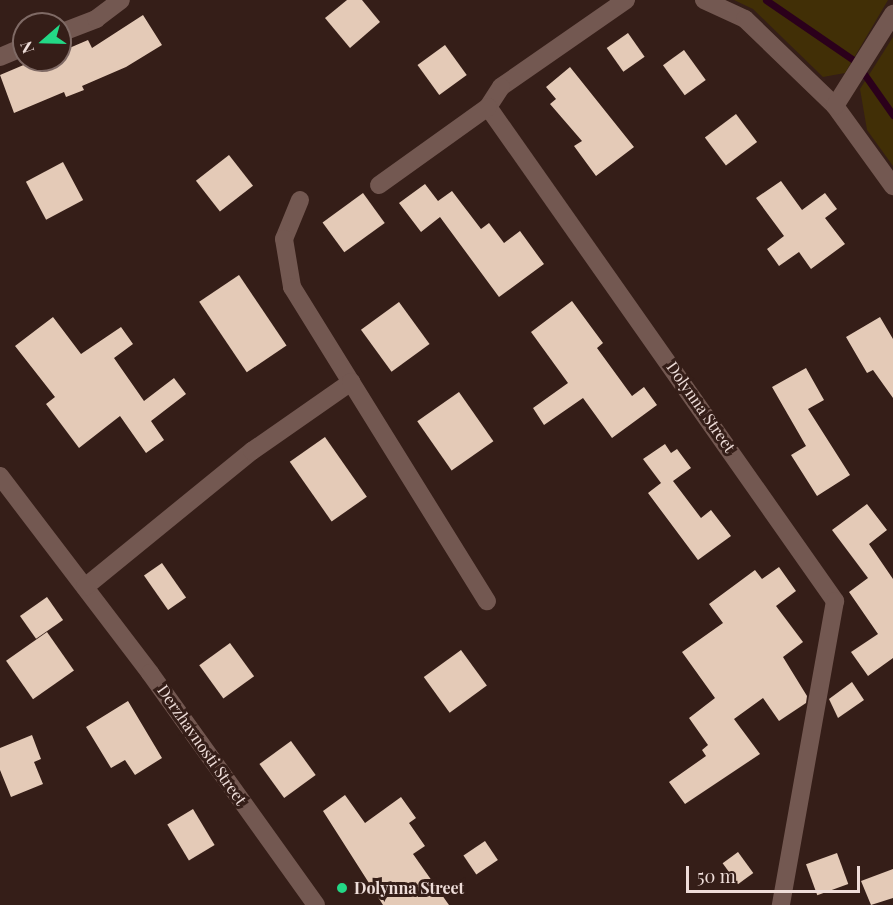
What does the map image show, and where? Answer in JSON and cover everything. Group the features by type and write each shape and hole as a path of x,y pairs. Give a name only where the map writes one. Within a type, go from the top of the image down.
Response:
{"street":[{"path":"72,28 96,19 121,0"},
{"path":"379,185 488,107 501,87 626,0"},
{"path":"704,0 746,19 835,106 893,186"},
{"path":"835,106 893,14"},
{"name":"Dolynna Street","path":"488,107 835,601 781,905"},
{"path":"300,200 284,238 292,287 487,601"},
{"path":"85,587 252,451 351,382"},
{"name":"Derzhavnosti Street","path":"0,476 85,587 316,905"}],"shaded area":[{"path":"734,0 888,0 845,73 823,77 753,9"},
{"path":"893,37 893,166 867,130 860,89"}],"building":[{"path":"347,0 362,0 380,22 350,48 325,18"},
{"path":"143,15 162,45 126,67 82,86 84,90 66,97 64,92 14,113 0,75 12,70 12,72 72,72 72,47 88,40 92,48"},
{"path":"628,33 645,57 623,72 607,48"},
{"path":"445,45 467,75 439,95 417,65"},
{"path":"684,50 706,80 685,95 663,65"},
{"path":"570,67 634,147 596,176 574,146 582,141 550,104 556,99 546,87"},
{"path":"736,114 757,142 726,165 705,137"},
{"path":"229,155 253,186 220,212 196,181"},
{"path":"63,162 83,200 46,220 26,182"},
{"path":"781,181 802,210 825,193 837,209 825,218 845,244 811,269 799,252 779,266 767,249 784,236 756,198"},
{"path":"425,184 438,201 452,191 481,229 489,223 504,243 520,231 544,264 499,297 440,217 421,232 399,203"},
{"path":"363,193 385,223 344,252 323,222"},
{"path":"239,275 287,345 247,372 199,302"},
{"path":"572,301 603,343 597,348 632,396 644,387 657,405 612,438 583,398 544,425 533,408 568,383 531,332"},
{"path":"399,302 430,344 392,372 361,330"},
{"path":"53,317 81,354 121,327 133,344 114,358 144,401 174,378 186,394 151,421 164,440 146,453 120,416 79,448 46,404 55,397 15,346"},
{"path":"880,317 893,339 893,398 873,370 867,373 846,337"},
{"path":"806,368 824,400 808,409 850,475 817,496 791,455 806,446 772,387"},
{"path":"459,392 493,441 452,470 417,421"},
{"path":"325,437 367,497 332,521 290,462"},
{"path":"665,444 671,453 677,449 691,468 673,481 701,518 711,510 731,536 698,560 648,493 661,483 643,459"},
{"path":"867,504 887,530 869,544 893,579 893,658 868,676 851,652 878,634 849,592 868,578 832,530"},
{"path":"162,563 186,597 168,610 144,576"},
{"path":"779,567 796,591 776,606 803,642 783,657 807,696 806,703 779,721 763,698 734,719 760,754 685,804 669,782 706,756 702,750 708,745 689,718 715,698 682,652 723,623 709,604 755,570 762,579"},
{"path":"47,597 63,620 36,639 20,616"},
{"path":"47,632 74,671 33,699 6,661"},
{"path":"230,643 254,676 223,699 199,665"},
{"path":"461,650 487,686 450,713 424,677"},
{"path":"852,682 864,700 838,718 829,699"},
{"path":"128,701 162,758 135,775 125,760 111,768 86,727"},
{"path":"32,735 41,759 34,762 43,784 11,797 0,770 0,748"},
{"path":"291,741 316,775 284,798 259,764"},
{"path":"345,795 365,823 401,797 416,818 409,823 425,846 413,854 449,905 383,905 323,811"},
{"path":"193,809 215,845 189,860 167,824"},
{"path":"485,841 498,860 476,875 463,856"},
{"path":"738,852 753,873 738,884 723,863"},
{"path":"837,853 848,884 817,895 806,864"},
{"path":"893,869 893,898 871,905 861,881"}],"waterway":[{"path":"766,0 855,61 893,115"}],"place":[{"name":"Dolynna Street","path":"342,888"}]}
